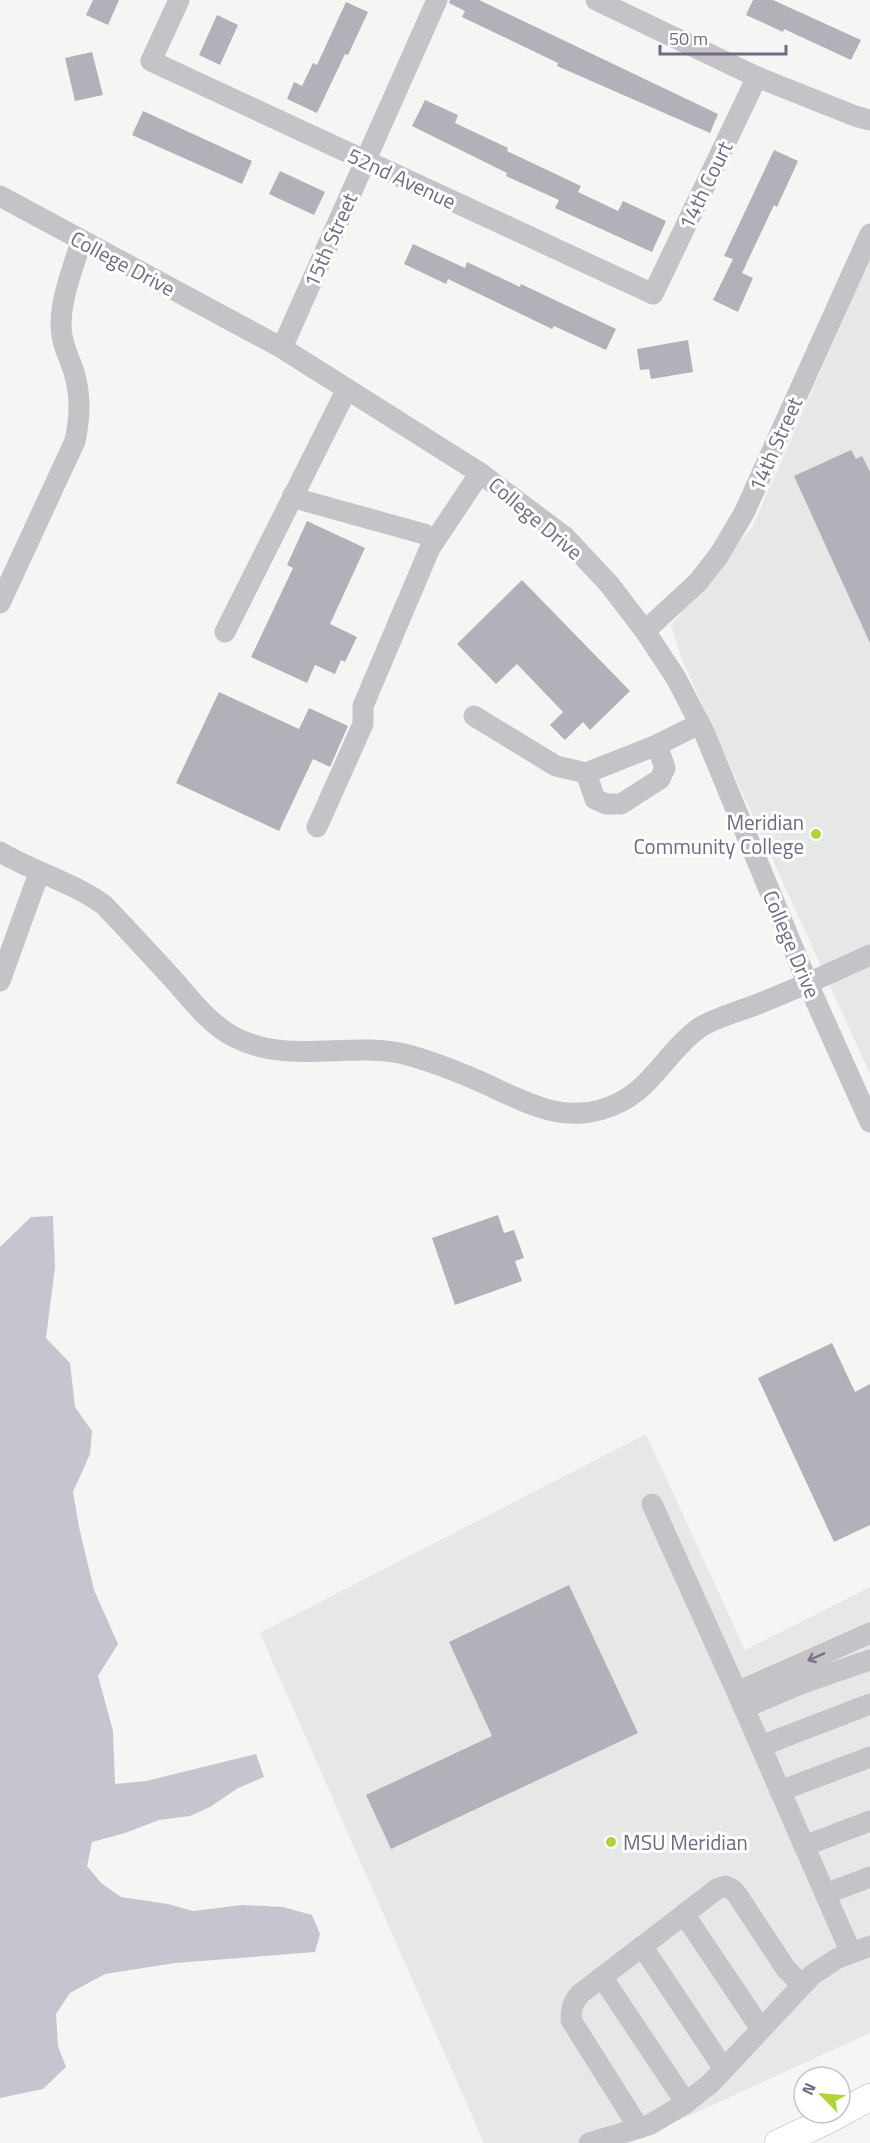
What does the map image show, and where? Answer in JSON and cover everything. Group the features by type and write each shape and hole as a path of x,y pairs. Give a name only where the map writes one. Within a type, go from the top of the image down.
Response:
{"main road":[{"path":"778,2143 870,2097"}],"street":[{"name":"52nd Avenue","path":"179,0 152,61 653,294"},
{"name":"15th Street","path":"282,348 437,0"},
{"path":"596,0 757,77 870,120"},
{"name":"14th Court","path":"653,294 757,77"},
{"name":"College Drive","path":"0,196 282,348 480,473 565,537 609,584 645,631 676,678 699,724 808,984 870,1122"},
{"name":"14th Street","path":"645,631 698,582 719,555 744,513 870,234"},
{"path":"0,603 75,441 80,418 78,393 62,337 61,316 81,241"},
{"path":"225,632 347,389"},
{"path":"317,826 363,724 363,706 435,540 480,473"},
{"path":"294,495 305,501 424,534 435,540"},
{"path":"474,716 556,766 586,773 657,745 699,724"},
{"path":"586,773 595,799 606,804 621,804 660,779 665,768 657,745"},
{"path":"0,852 39,873 89,894 104,905 214,1023 232,1036 270,1049 297,1053 371,1050 397,1052 471,1077 554,1113 575,1115 617,1105 639,1092 680,1045 701,1027 808,984 870,955"},
{"path":"0,981 39,873"},
{"path":"589,2143 639,2128 666,2116 686,2103 710,2084 812,1975 838,1958 860,1950 825,1894 741,1700 652,1504"},
{"path":"741,1700 870,1634"},
{"path":"741,1700 800,1684 870,1660"},
{"path":"761,1746 870,1704"},
{"path":"780,1791 870,1757"},
{"path":"804,1846 870,1821"},
{"path":"825,1894 870,1877"},
{"path":"639,2128 571,2020 574,2001 580,1994 717,1889 726,1886 733,1890 786,1969 802,1985"},
{"path":"684,1914 761,2029"},
{"path":"642,1946 724,2068"},
{"path":"602,1977 686,2103"}],"shaded area":[{"name":"Meridian Community College","path":"870,258 870,1074 683,662 671,625 753,526"},
{"path":"53,1216 55,1267 46,1338 70,1363 75,1407 92,1431 90,1454 73,1492 94,1590 118,1644 98,1676 113,1731 115,1784 146,1781 256,1754 264,1777 238,1788 210,1807 190,1816 159,1820 92,1842 87,1866 101,1883 121,1897 168,1904 193,1911 242,1905 283,1907 312,1915 320,1934 315,1952 175,1963 105,1974 70,1993 56,2014 58,2046 66,2067 43,2089 0,2098 0,1247 31,1217"},
{"name":"MSU Meridian","path":"646,1434 745,1650 870,1587 870,2033 800,2065 792,2065 792,2069 629,2143 484,2143 260,1633"}],"building":[{"path":"93,0 119,0 108,25 86,15"},
{"path":"450,0 479,0 718,114 710,133 557,66 558,63 462,17 465,11 449,3"},
{"path":"753,0 773,0 861,40 851,60 784,29 783,32 746,15"},
{"path":"346,2 368,12 317,113 287,99 294,82 302,86 313,63 317,65"},
{"path":"217,15 238,25 220,65 199,55"},
{"path":"92,52 103,95 75,101 65,58"},
{"path":"425,100 458,115 455,123 581,186 578,192 618,211 623,201 666,221 652,252 555,208 559,200 506,176 507,173 412,126"},
{"path":"143,111 252,161 242,184 132,135"},
{"path":"774,150 798,161 742,273 753,278 738,312 713,300 733,259 724,256"},
{"path":"280,171 325,192 314,215 269,194"},
{"path":"413,244 465,268 467,262 520,287 521,284 616,329 606,350 554,326 552,329 448,279 446,284 404,264"},
{"path":"688,340 693,372 651,379 649,369 640,370 637,349"},
{"path":"851,450 856,459 862,456 870,472 870,643 794,476"},
{"path":"307,521 365,548 330,624 357,637 345,662 341,660 335,674 315,665 307,683 251,657 293,568 287,565"},
{"path":"522,580 630,691 590,730 583,722 565,740 550,725 563,712 517,664 496,684 457,644"},
{"path":"219,692 299,729 309,708 348,726 330,767 313,759 279,831 176,783"},
{"path":"498,1215 504,1233 514,1230 524,1258 515,1261 522,1281 455,1305 432,1238"},
{"path":"832,1343 855,1392 870,1384 870,1525 834,1542 758,1378"},
{"path":"569,1585 638,1733 391,1849 366,1795 492,1736 449,1642"}],"place":[{"name":"Meridian Community College","path":"816,834"},
{"name":"MSU Meridian","path":"611,1842"}]}
